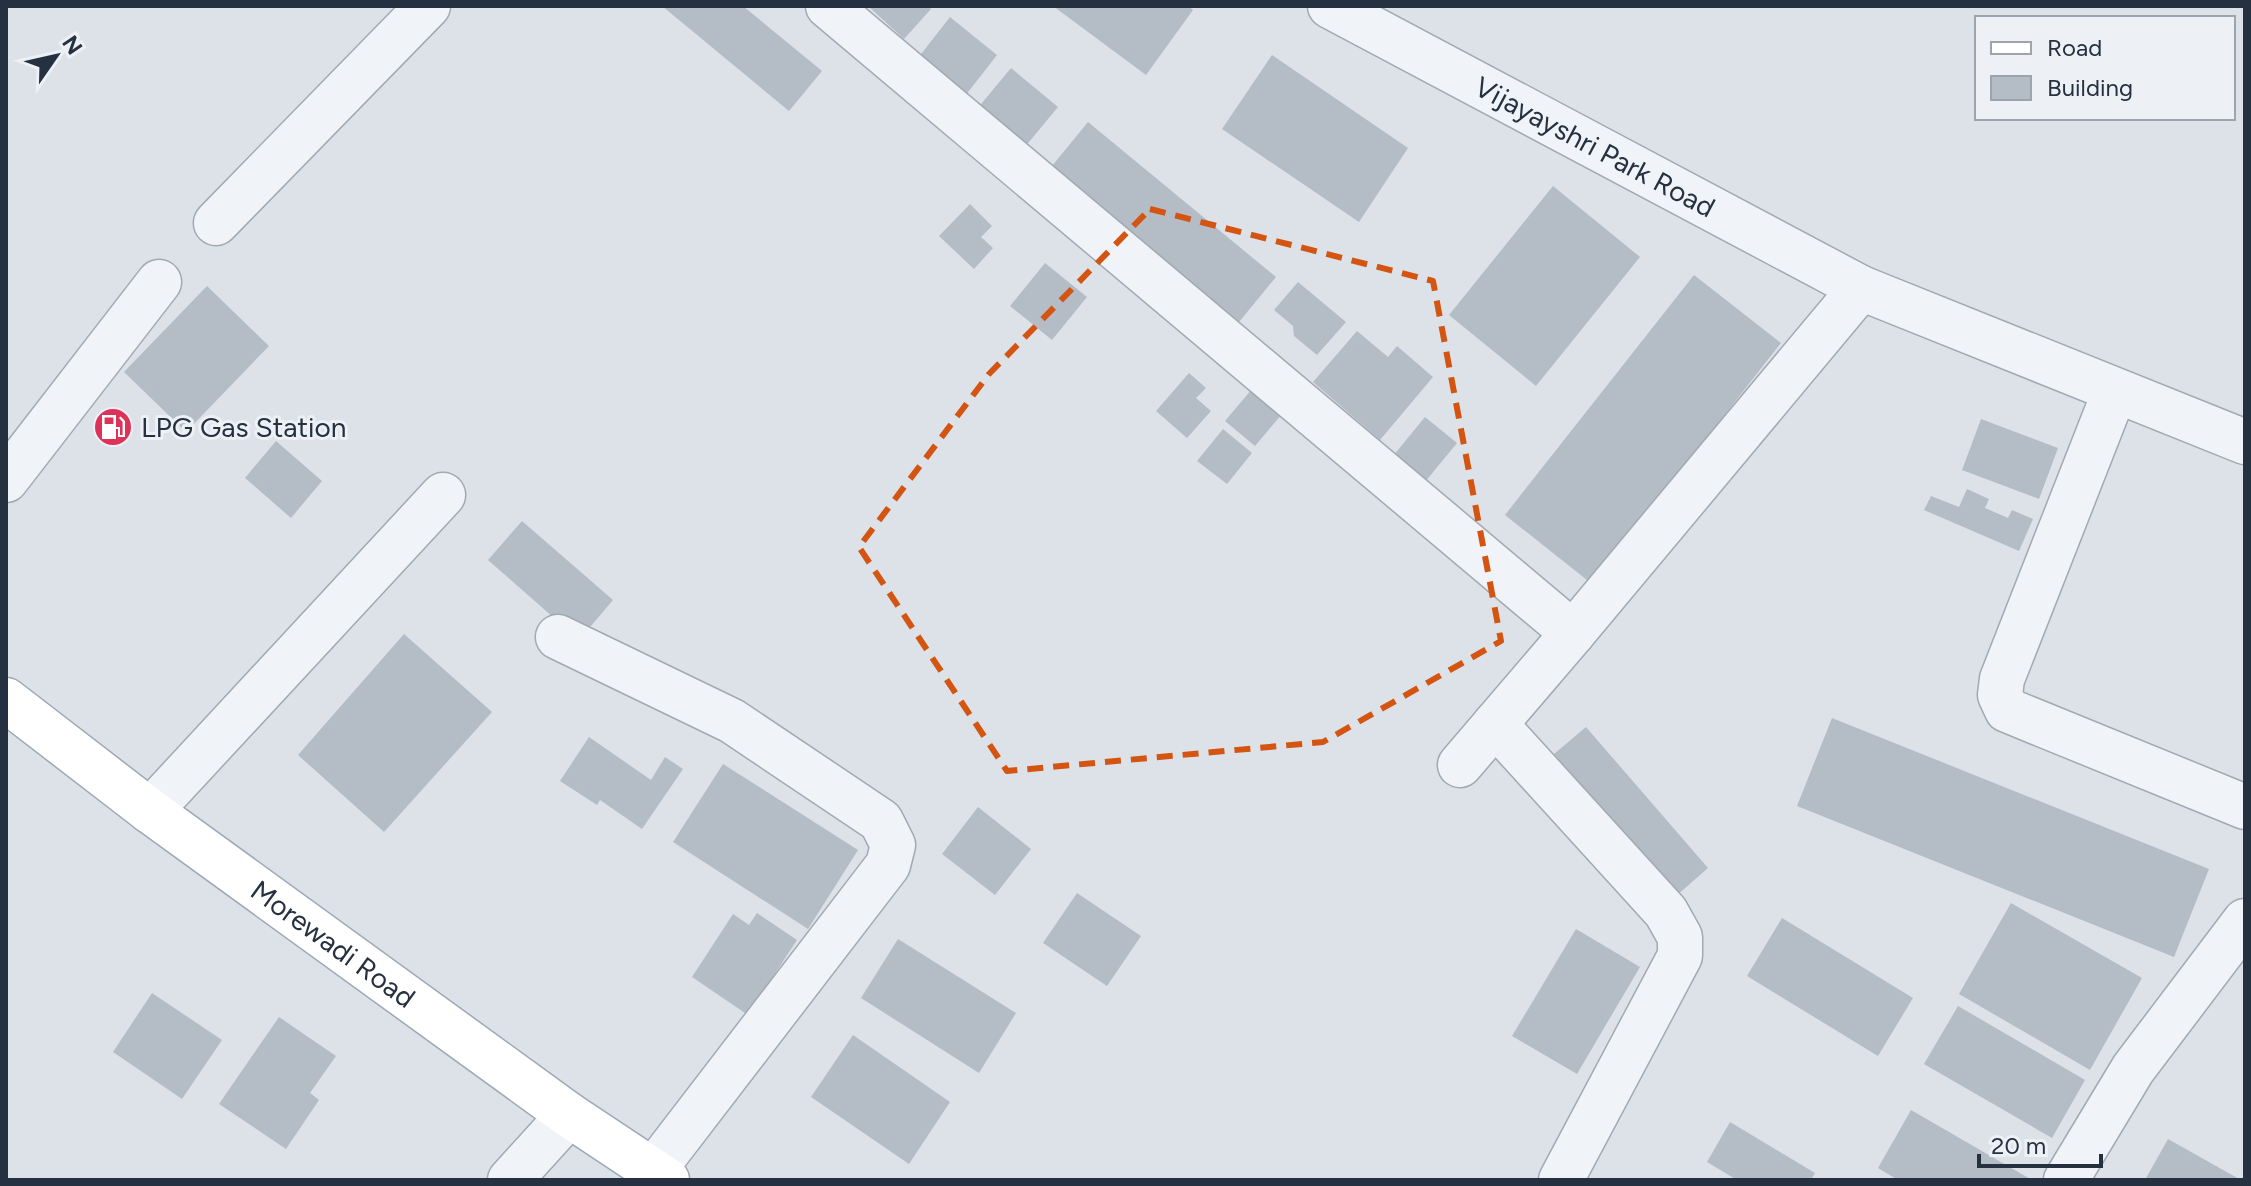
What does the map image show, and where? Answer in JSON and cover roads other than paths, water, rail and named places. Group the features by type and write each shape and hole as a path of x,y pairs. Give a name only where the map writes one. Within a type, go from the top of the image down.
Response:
{"main road":[{"name":"Morewadi Road","path":"6,700 150,811 569,1115 660,1175"}],"street":[{"path":"216,223 428,6"},
{"path":"828,6 1573,633"},
{"name":"Vijayayshri Park Road","path":"1330,6 1861,288 2245,442"},
{"path":"6,480 159,282"},
{"path":"1460,765 1861,288"},
{"path":"2115,391 2002,679 2000,695 2007,710 2245,807"},
{"path":"150,811 443,495"},
{"path":"558,637 732,721 881,821 893,845 888,865 660,1175"},
{"path":"1495,724 1666,912 1680,937 1680,956 1561,1180"},
{"path":"2066,1180 2133,1069 2245,921"},
{"path":"510,1180 569,1115"}],"place":[{"name":"LPG Gas Station","path":"113,427"}]}
